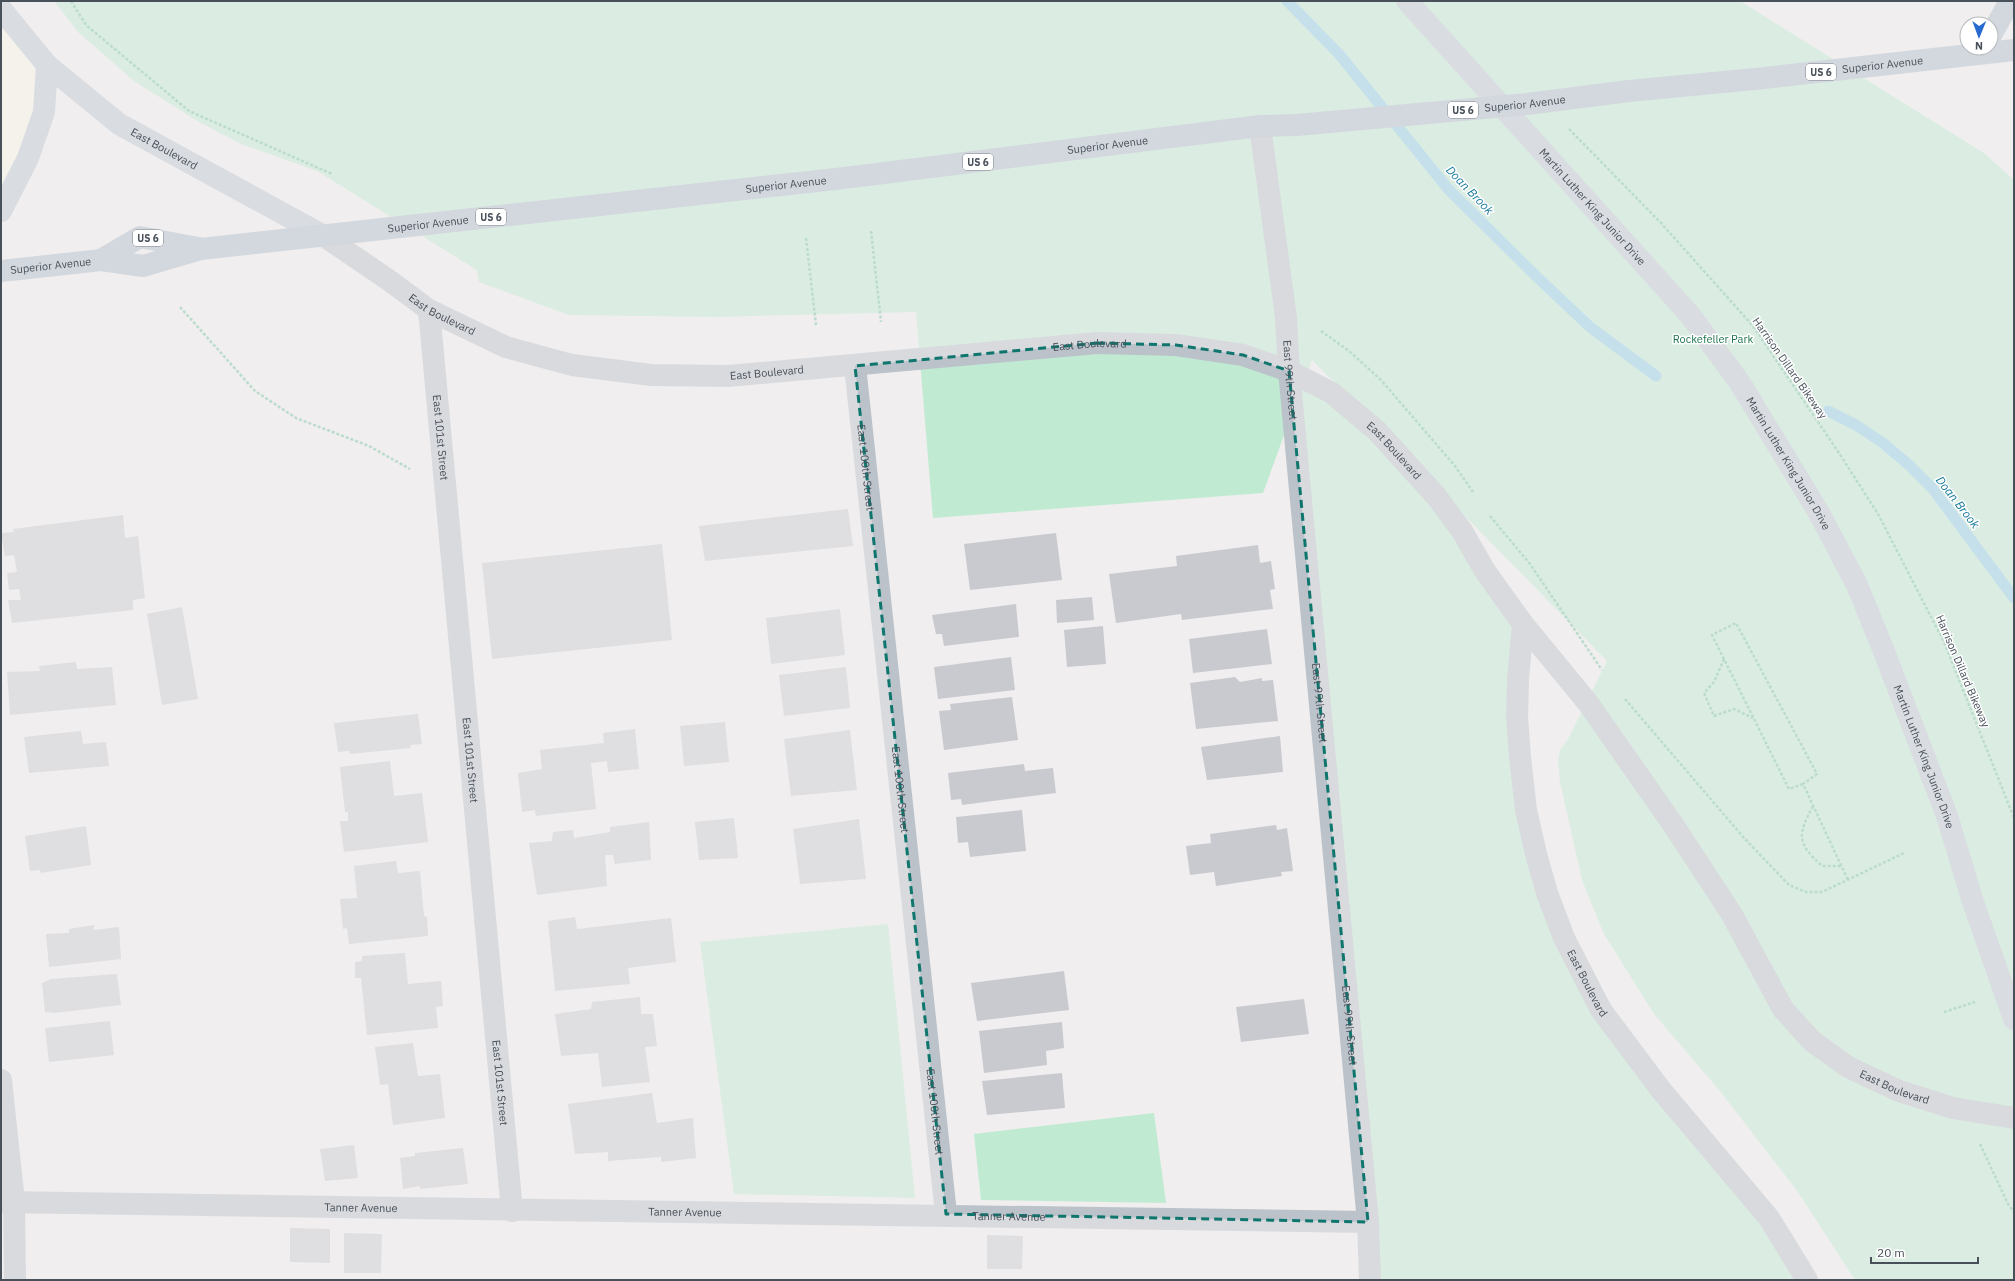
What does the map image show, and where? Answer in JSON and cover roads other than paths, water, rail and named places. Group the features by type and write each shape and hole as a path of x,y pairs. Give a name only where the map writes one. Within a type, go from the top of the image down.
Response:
{"main road":[{"name":"Martin Luther King Junior Drive","path":"1407,1 1690,315 1740,383 1819,513 1857,585 1947,816 1973,902 2014,1018"},
{"path":"1999,21 2010,1"},
{"name":"East Boulevard","path":"1,9 47,65 119,124 208,174 234,186 324,236"},
{"name":"Superior Avenue","path":"1999,50 2014,50"},
{"name":"Superior Avenue","path":"1,270 101,260 143,266 201,249 836,180 1260,126 1297,125 1527,104 1959,54"},
{"path":"1,211 28,158 44,112 47,65"}],"street":[{"name":"East 99th Street","path":"1260,126 1286,318 1289,371 1368,1222 1370,1280"},
{"name":"East Boulevard","path":"324,236 390,281 429,310 506,347 572,365 651,375 728,376 855,366 1097,343 1176,345 1243,355 1289,371 1332,393 1377,430 1436,496 1462,532 1484,571 1523,624 1588,703 1670,820 1731,913 1783,1009 1812,1042 1848,1067 1899,1091 1953,1108 2014,1118"},
{"name":"East 101st Street","path":"429,310 512,1211"},
{"name":"East 100th Street","path":"855,366 946,1214"},
{"name":"East Boulevard","path":"1523,624 1518,679 1517,717 1526,810 1543,880 1564,938 1602,1010 1661,1090 1769,1218 1807,1280"},
{"path":"1,1080 14,1280"},
{"name":"Tanner Avenue","path":"8,1202 512,1211 946,1214 1368,1222"}],"waterway":[{"name":"Doan Brook","path":"1287,1 1339,54 1449,190 1590,327 1656,376"},
{"name":"Doan Brook","path":"1828,411 1856,425 1883,443 1909,465 1933,489 2014,598"}],"park label":[{"name":"Rockefeller Park","path":"1713,339"}]}
